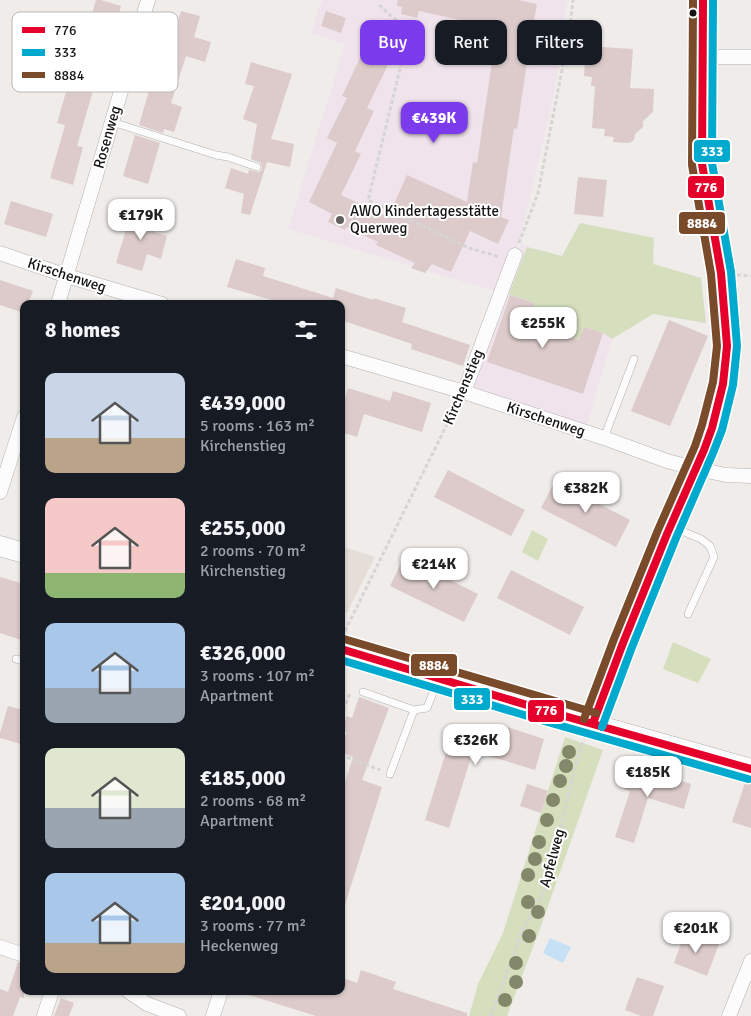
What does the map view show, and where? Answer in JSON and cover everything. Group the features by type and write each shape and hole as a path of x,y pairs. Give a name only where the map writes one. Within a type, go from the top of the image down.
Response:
{"main road":[{"path":"0,546 20,552"},
{"path":"345,644 438,678 751,769"}],"street":[{"name":"Rosenweg","path":"144,12 148,0"},
{"path":"593,724 670,526 697,469 712,428 723,384 727,346 721,273 702,164 703,0"},
{"path":"702,57 751,57"},
{"name":"Rosenweg","path":"59,300 121,92"},
{"name":"Kirschenweg","path":"0,253 67,276 148,300"},
{"name":"Kirchenstieg","path":"464,392 515,255"},
{"name":"Kirschenweg","path":"345,357 464,392 604,438 667,461 726,475 751,476"},
{"path":"0,492 20,430"},
{"path":"0,947 20,954"},
{"path":"729,1016 751,961"},
{"path":"44,1016 51,995"},
{"path":"134,995 147,1004 179,1016"},
{"path":"213,1016 220,995"}],"lane":[{"path":"112,122 216,156 228,157 257,167"},
{"path":"604,438 634,359"},
{"path":"670,526 701,539 710,546 714,557 688,614"},
{"path":"16,659 20,660"},
{"path":"364,692 414,710 427,708 438,678"},
{"path":"390,774 414,710"}],"path":[{"path":"515,255 538,193 569,34 573,0"},
{"path":"379,5 409,32 368,200 469,248 498,257"},
{"name":"Kirchenstieg","path":"345,631 464,392"},
{"path":"345,706 352,688 364,692"},
{"name":"Apfelweg","path":"491,1016 522,931 545,890 581,746 593,724"},
{"path":"345,757 390,774"}],"shaded area":[{"path":"322,0 567,0 565,20 517,20 517,65 559,65 551,108 521,235 501,293 288,229 345,44 311,33"},
{"path":"580,223 654,238 653,264 701,278 706,323 653,314 612,339 586,429 468,390 522,242 527,247 562,256"},
{"path":"345,547 375,557 347,613 345,613"}],"green space":[{"path":"580,223 654,238 653,264 701,278 706,323 653,314 612,339 603,333 584,327 579,340 528,323 535,303 509,294 527,247 562,256"},
{"path":"532,530 548,539 538,561 522,552"},
{"path":"673,642 711,659 698,683 663,669"},
{"path":"565,737 603,750 507,1016 469,1016 478,984 503,933"}],"water":[{"path":"550,938 571,947 563,963 543,953"}],"building":[{"path":"96,0 121,6 119,12 93,12"},
{"path":"398,0 518,0 537,4 534,20 517,20 517,65 527,65 517,129 514,128 501,217 509,220 498,244 470,231 451,272 432,264 425,273 411,268 415,263 376,245 378,242 346,227 345,230 328,222 332,214 309,202 337,143 327,138 347,98 342,96 360,58 360,65 388,65 367,108 374,111 355,151 361,154 341,195 388,217 407,175 467,202 473,162 477,163 492,65 507,65 507,20 460,20 419,11 417,18 401,14 402,7 397,6"},
{"path":"181,11 200,16 194,37 211,42 205,62 186,56 178,81 178,22"},
{"path":"326,11 346,18 341,33 321,26"},
{"path":"602,47 633,49 630,88 654,89 653,112 643,121 643,127 635,134 634,140 629,143 613,142 614,137 604,136 605,129 592,128 595,86 591,86 592,77 584,76 585,65 602,65"},
{"path":"251,62 292,74 271,139 294,144 290,167 267,162 250,215 241,213 244,194 225,188 231,168 248,174 249,170 258,172 262,168 261,163 251,159 257,124 243,119 254,86 245,84"},
{"path":"66,92 93,92 77,146 83,147 73,185 50,178 65,125 57,123"},
{"path":"149,92 175,92 171,103 182,107 174,132 164,129 163,133 139,125"},
{"path":"135,135 160,143 148,184 123,176"},
{"path":"578,177 607,180 603,217 574,214"},
{"path":"11,201 53,214 46,237 4,224"},
{"path":"132,210 158,218 154,232 167,236 161,259 147,254 142,271 116,263"},
{"path":"236,259 265,268 263,276 333,298 336,288 406,308 402,322 470,345 463,366 411,349 412,344 345,321 345,300 272,300 227,287"},
{"path":"0,280 33,291 30,300 20,300 20,312 0,305"},
{"path":"510,295 535,303 528,323 579,340 584,327 603,333 583,394 487,362"},
{"path":"669,320 708,336 670,426 631,411"},
{"path":"348,388 390,401 393,391 431,403 422,432 364,414 357,437 345,433 345,398"},
{"path":"448,470 525,510 511,536 434,497"},
{"path":"555,481 630,520 616,547 541,508"},
{"path":"404,557 478,594 464,622 390,586"},
{"path":"511,570 584,607 570,635 497,598"},
{"path":"0,577 20,583 20,640 0,633"},
{"path":"359,697 389,708 362,780 382,787 345,905 345,782 353,757 345,754 345,737 347,732 345,731 345,721 347,716 352,718"},
{"path":"8,706 20,709 20,744 0,738"},
{"path":"507,727 544,739 535,770 473,751 449,828 425,820 453,729 502,745"},
{"path":"631,765 691,784 684,809 648,798 634,843 615,837 630,791 624,789"},
{"path":"746,780 751,781 751,828 732,822"},
{"path":"527,784 548,791 541,813 520,806"},
{"path":"685,932 719,944 707,976 674,963"},
{"path":"18,962 20,963 20,995 24,995 24,998 20,997 13,1016 0,1016 0,989 8,992"},
{"path":"361,970 396,982 393,989 467,1013 467,1016 316,1016 249,995 345,995 345,978 357,983"},
{"path":"637,977 664,986 653,1016 641,1016 625,1010"},
{"path":"61,998 74,1003 69,1016 54,1016"}],"transit line":[{"name":"8884","path":"584,719 658,530 695,446 713,382 717,346 711,274 692,165 693,0"},
{"name":"776","path":"593,723 667,534 704,450 712,428 723,384 727,346 721,273 702,164 703,0"},
{"name":"333","path":"602,727 676,538 722,430 733,385 737,346 731,272 712,163 713,0"},
{"name":"8884","path":"345,639 596,713"},
{"name":"776","path":"345,650 547,711 751,769"},
{"name":"333","path":"345,661 544,721 748,779"}],"place":[{"name":"AWO Kindertagesstätte Querweg","path":"340,220"}]}
